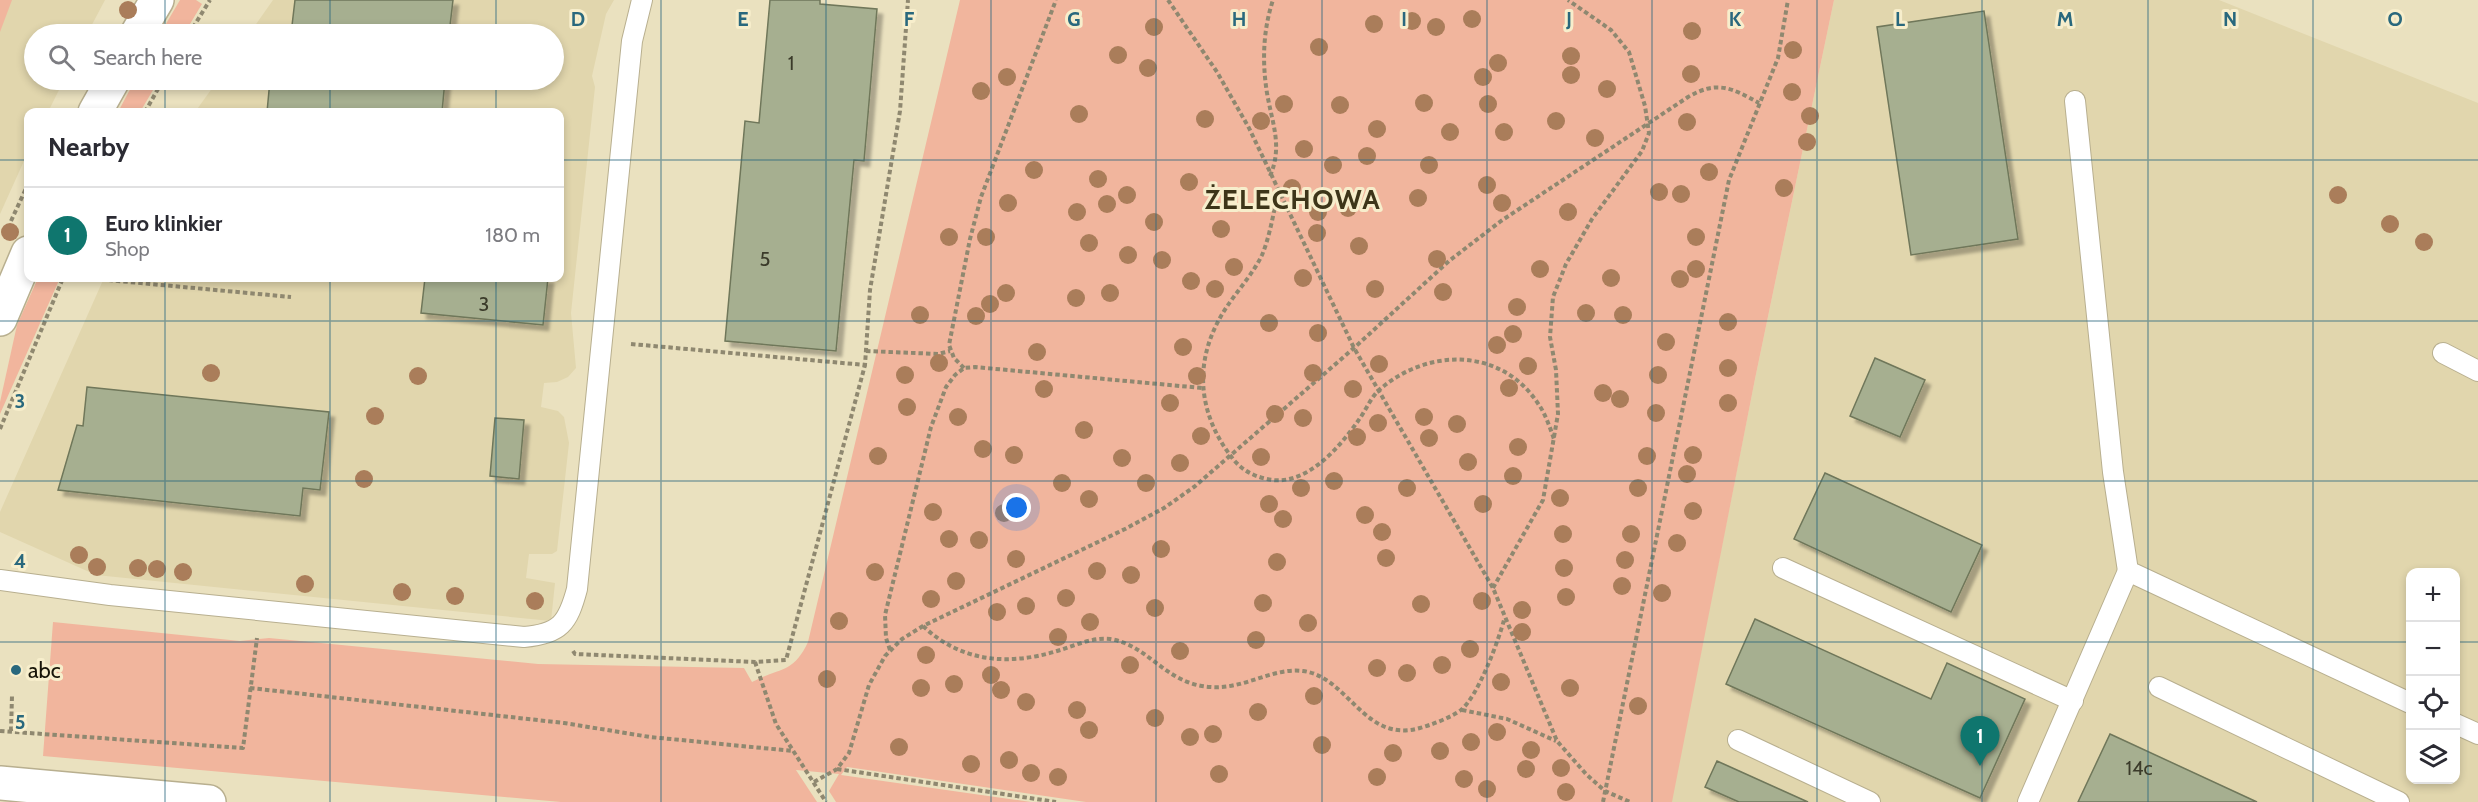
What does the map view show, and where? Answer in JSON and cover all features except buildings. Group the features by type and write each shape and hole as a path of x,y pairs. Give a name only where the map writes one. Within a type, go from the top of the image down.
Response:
{"street":[{"path":"143,24 157,0"},
{"path":"97,108 107,90"},
{"path":"0,319 24,262"},
{"path":"0,783 209,802"}],"lane":[{"path":"0,580 110,596 524,637 542,636 558,628 570,616 577,589 632,41 642,0"},
{"path":"2028,802 2128,571 2113,472 2075,101"},
{"path":"2443,353 2478,371"},
{"path":"1783,568 2073,701"},
{"path":"2128,571 2406,701"},
{"path":"2159,687 2399,802"},
{"path":"2460,726 2478,734"},
{"path":"1738,740 1870,802"}],"path":[{"path":"195,24 210,0"},
{"path":"558,628 575,654 755,662 786,660 865,365 870,290 900,111 908,0"},
{"path":"964,368 950,351 949,345 970,239 981,196 1056,0"},
{"path":"1168,0 1217,72 1249,128 1278,194 1290,212 1354,348 1493,588 1557,741 1586,774 1605,790 1630,802"},
{"path":"1270,177 1278,150 1276,123 1268,96 1264,50 1273,0"},
{"path":"1493,588 1543,500 1558,414 1556,370 1550,337 1553,297 1566,264 1592,219 1646,144 1649,133 1629,52 1611,30 1568,0"},
{"path":"1603,802 1729,180 1778,58 1788,0"},
{"path":"814,783 837,769 853,745 869,685 876,670 890,650 923,626 1164,508 1194,487 1354,348 1449,261 1501,221 1699,91 1714,87 1730,88 1759,103"},
{"path":"147,108 157,90"},
{"path":"9,224 24,192"},
{"path":"1278,194 1262,256 1214,327 1208,344 1202,388 1210,423 1230,455 1254,476 1275,481 1295,477 1309,470 1343,441 1378,392 1426,363 1445,358 1467,358 1503,370 1530,393 1540,406 1554,438"},
{"path":"0,429 61,282"},
{"path":"129,282 291,297"},
{"path":"601,341 865,365"},
{"path":"866,351 938,354 950,351"},
{"path":"890,650 886,638 885,615 931,427 946,387 955,375 964,368 975,367 1202,388"},
{"path":"1461,710 1493,654 1505,620"},
{"path":"923,626 955,651 1008,660 1039,656 1091,640 1109,639 1129,645 1162,670 1184,682 1208,687 1232,688 1288,671 1304,671 1320,676 1334,686 1368,719 1394,729 1419,728 1461,710 1507,719 1557,741"},
{"path":"0,731 243,748 256,644"},
{"path":"755,662 776,724 826,802"},
{"path":"250,688 564,723 650,737 793,751"},
{"path":"11,731 12,696"},
{"path":"837,769 1056,802"}],"shaded area":[{"path":"0,0 105,0 92,24 24,24 24,90 59,90 50,108 24,108 24,161 0,214"},
{"path":"0,0 12,0 0,32"},
{"path":"180,0 196,0 202,4 190,24 166,24"},
{"path":"273,0 614,0 606,14 592,76 595,87 571,313 576,368 568,377 557,382 544,383 541,407 558,411 564,417 569,443 557,551 552,554 529,554 526,578 555,583 551,621 96,575 0,532 0,512 102,282 564,282 564,108 198,108 211,90 564,90 564,24 256,24"},
{"path":"960,0 1834,0 1755,379 1672,802 1086,802 847,767 841,775 1031,802 836,802 829,791 839,774 796,770 817,802 561,802 43,756 53,622 240,641 269,638 538,664 744,668 752,682 791,665 797,660 808,642"},
{"path":"1834,0 2219,0 2478,103 2478,802 1671,802 1755,379"},
{"path":"130,90 153,90 142,108 120,108"},
{"path":"36,282 58,282 0,414 0,402 17,325"}],"place":[{"name":"abc","path":"16,670"},
{"name":"Euro klinkier","path":"1980,766"}],"district":[{"name":"ŻELECHOWA","path":"1293,199"}]}
